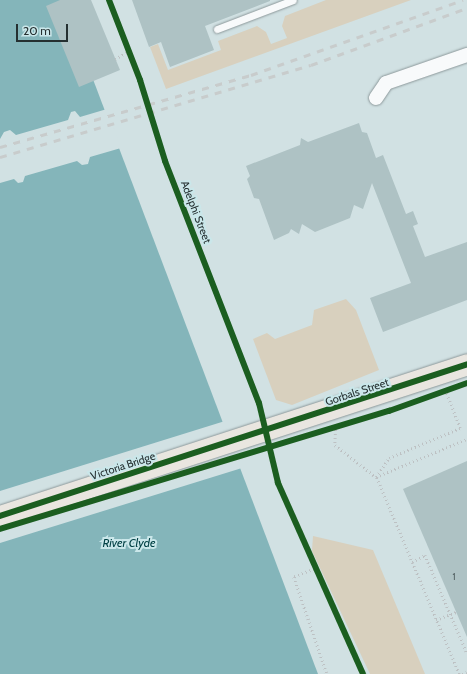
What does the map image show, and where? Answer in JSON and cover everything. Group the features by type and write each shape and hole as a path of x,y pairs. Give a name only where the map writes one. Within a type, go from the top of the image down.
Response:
{"main road":[{"name":"Gorbals Street","path":"252,436 445,386 467,364"},
{"name":"Victoria Bridge","path":"0,516 252,436"}],"street":[{"path":"376,98 386,83 467,55"}],"lane":[{"path":"217,30 294,0"}],"path":[{"path":"126,44 132,58"},
{"path":"115,59 129,51"},
{"path":"376,477 389,458 460,428 445,386"},
{"path":"329,429 344,424"},
{"path":"376,477 467,439"},
{"path":"335,445 376,477 459,674"},
{"path":"412,562 425,555 467,653"},
{"path":"311,561 317,576"},
{"path":"314,568 294,578 327,674"},
{"path":"436,620 456,612"},
{"path":"462,674 467,672"}],"shaded area":[{"path":"326,0 411,0 166,89 150,47 158,44 168,70 221,50 218,41 257,26 266,32 271,44 287,38 282,26 285,16"},
{"path":"346,299 356,310 379,370 292,405 276,400 253,339 267,333 275,339 312,325 314,310"},
{"path":"313,536 373,550 425,674 370,674 312,551"}],"water":[{"name":"River Clyde","path":"0,0 63,0 318,674 0,674"}],"pier":[{"path":"107,109 121,148 90,157 88,164 82,165 77,161 25,176 23,182 18,183 14,179 0,183 0,139 4,132 10,130 16,135 68,120 71,112 75,111 80,117"},
{"path":"225,421 242,468 0,543 0,491"}],"building":[{"path":"60,0 91,0 120,70 79,87 46,6"},
{"path":"132,0 270,1 205,26 214,50 170,67 161,42 149,47"},
{"path":"359,123 362,132 367,133 376,158 383,155 406,214 413,211 418,224 413,226 425,257 467,242 467,300 383,332 370,298 411,283 372,183 363,209 354,205 350,218 315,232 302,224 299,234 291,229 289,233 274,240 259,199 254,198 247,179 250,176 246,166 300,145 301,138 308,142"},
{"path":"467,461 467,637 403,489"}],"railway":[{"path":"0,147 251,75 463,0"},
{"path":"0,157 311,65 467,8"}],"cycle path":[{"name":"Adelphi Street","path":"109,0 140,80 165,161 259,403 278,483 363,674"},
{"path":"0,516 467,364"},
{"path":"0,529 389,411 467,383"}]}
